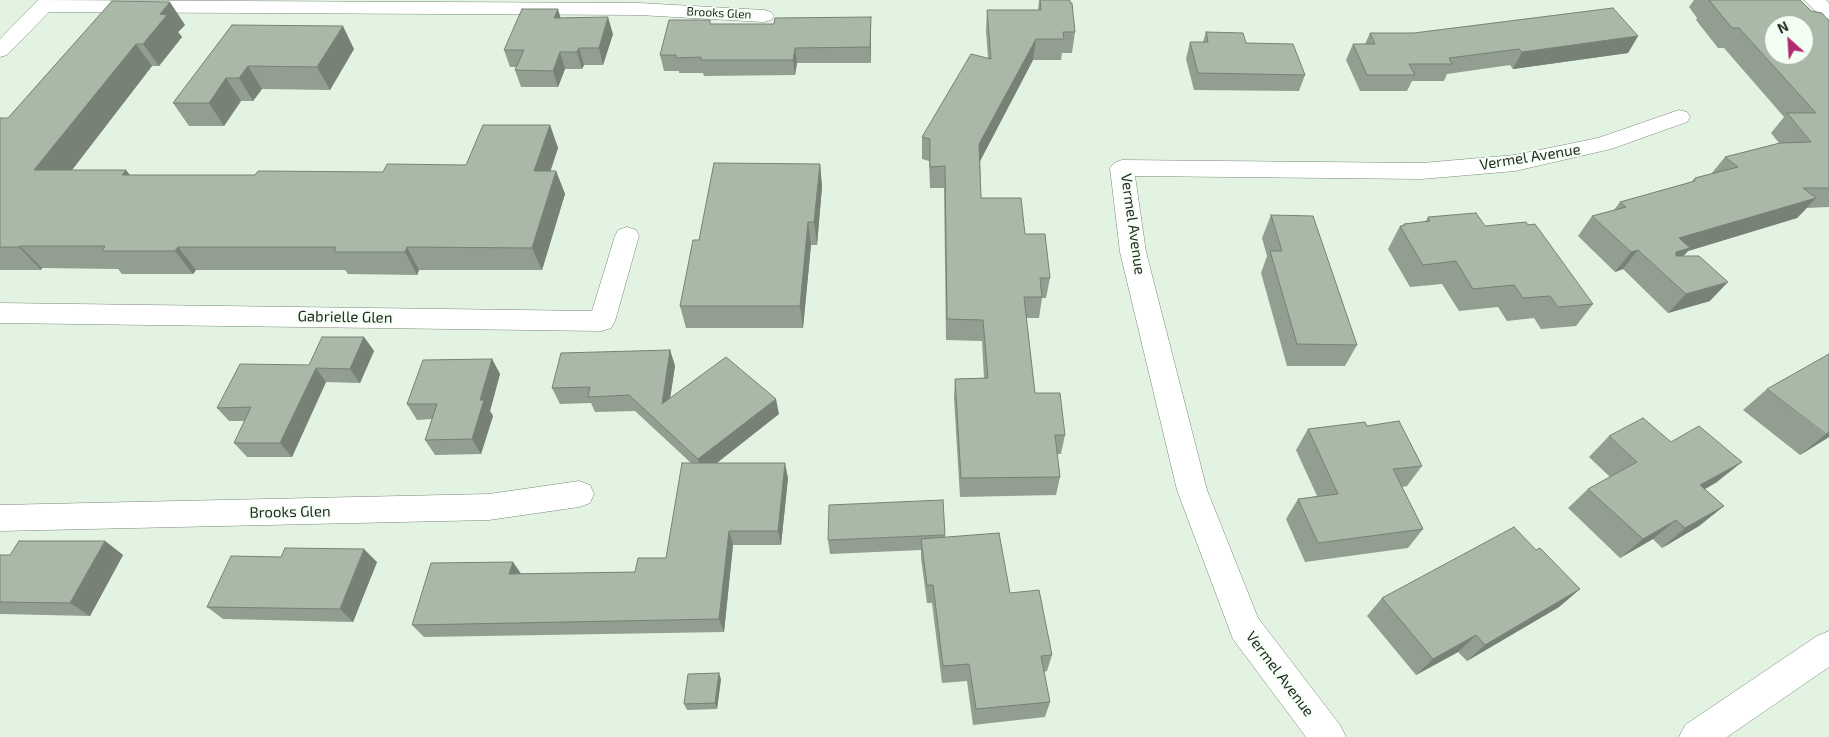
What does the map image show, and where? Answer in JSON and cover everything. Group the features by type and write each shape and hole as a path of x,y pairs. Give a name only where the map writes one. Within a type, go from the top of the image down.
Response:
{"street":[{"path":"1814,0 1829,13"},
{"path":"0,52 46,3"},
{"name":"Brooks Glen","path":"46,3 639,9 764,16"},
{"name":"Vermel Avenue","path":"1328,737 1245,628 1192,490 1134,252 1122,168 1422,171 1515,162 1603,144 1679,117"},
{"name":"Gabrielle Glen","path":"0,313 602,321 627,236"},
{"name":"Brooks Glen","path":"0,518 489,507 579,494"},
{"path":"1697,737 1829,647"}],"building":[{"path":"1040,0 1070,0 1070,3 1072,3 1075,32 1063,32 1064,39 1036,39 979,144 981,198 1021,198 1025,234 1045,234 1050,278 1040,278 1042,297 1024,297 1035,393 1060,393 1065,435 1055,435 1060,477 961,478 955,379 988,378 983,320 947,319 945,166 930,167 930,139 922,137 971,54 991,59 987,10 1041,10"},
{"path":"1709,0 1800,0 1811,11 1822,13 1829,21 1829,188 1803,188 1816,198 1679,238 1690,248 1676,252 1676,256 1699,256 1728,282 1686,294 1638,250 1631,252 1592,216 1626,207 1620,202 1695,181 1695,178 1738,167 1725,157 1780,143 1811,142 1787,113 1816,113 1773,65 1814,65 1814,15 1764,15 1764,56 1739,28 1732,28"},
{"path":"112,1 170,2 160,14 167,15 143,44 136,44 34,170 126,170 122,175 255,175 258,171 383,172 387,164 466,165 483,125 550,125 534,171 556,171 532,248 407,247 405,252 334,252 336,247 178,247 175,251 102,251 105,246 0,247 0,118 8,118"},
{"path":"1613,8 1638,36 1522,52 1519,49 1449,58 1452,64 1409,64 1415,75 1367,75 1353,44 1375,44 1370,33 1414,33"},
{"path":"522,9 558,9 554,18 608,17 599,48 579,48 577,52 560,52 553,71 515,70 524,50 504,50"},
{"path":"871,17 870,47 795,48 793,60 701,60 701,57 676,58 676,55 660,55 669,20 710,20 710,24 774,24 775,18"},
{"path":"232,25 343,26 317,67 248,66 239,78 226,78 209,103 173,103"},
{"path":"1206,32 1243,33 1246,43 1293,44 1305,75 1198,73 1190,42 1208,42"},
{"path":"714,163 820,164 814,222 808,222 800,306 680,306 693,240 699,240"},
{"path":"1476,213 1485,226 1526,222 1528,225 1535,224 1593,304 1558,307 1550,296 1523,298 1514,285 1473,289 1456,261 1423,265 1400,226 1430,221 1428,217"},
{"path":"1271,215 1313,216 1357,345 1297,344 1270,251 1282,251"},
{"path":"322,337 364,337 350,369 316,368 280,443 234,443 251,407 217,408 240,364 309,365"},
{"path":"670,350 662,404 726,357 776,399 698,459 629,395 588,397 590,387 552,388 561,353"},
{"path":"1829,354 1829,432 1826,434 1767,389"},
{"path":"492,359 480,400 484,400 472,439 425,440 437,404 407,404 423,360"},
{"path":"1643,418 1671,442 1699,426 1742,462 1700,485 1724,506 1685,528 1676,520 1643,539 1588,489 1637,462 1609,436"},
{"path":"1399,421 1422,466 1393,469 1423,529 1318,543 1298,499 1338,494 1308,429 1365,422 1367,426"},
{"path":"682,463 785,463 778,531 729,531 719,619 412,625 431,563 513,562 509,574 635,572 638,558 666,558"},
{"path":"943,500 945,535 828,540 829,505"},
{"path":"1514,527 1536,550 1540,548 1580,589 1485,645 1476,635 1433,659 1382,598"},
{"path":"999,533 1010,593 1039,590 1052,655 1041,656 1050,702 976,709 969,664 943,666 933,585 927,585 921,539"},
{"path":"19,541 105,541 70,603 0,602 0,555 10,555"},
{"path":"285,548 364,549 340,609 207,607 231,556 281,557"},
{"path":"719,673 715,703 684,704 688,674"}]}
